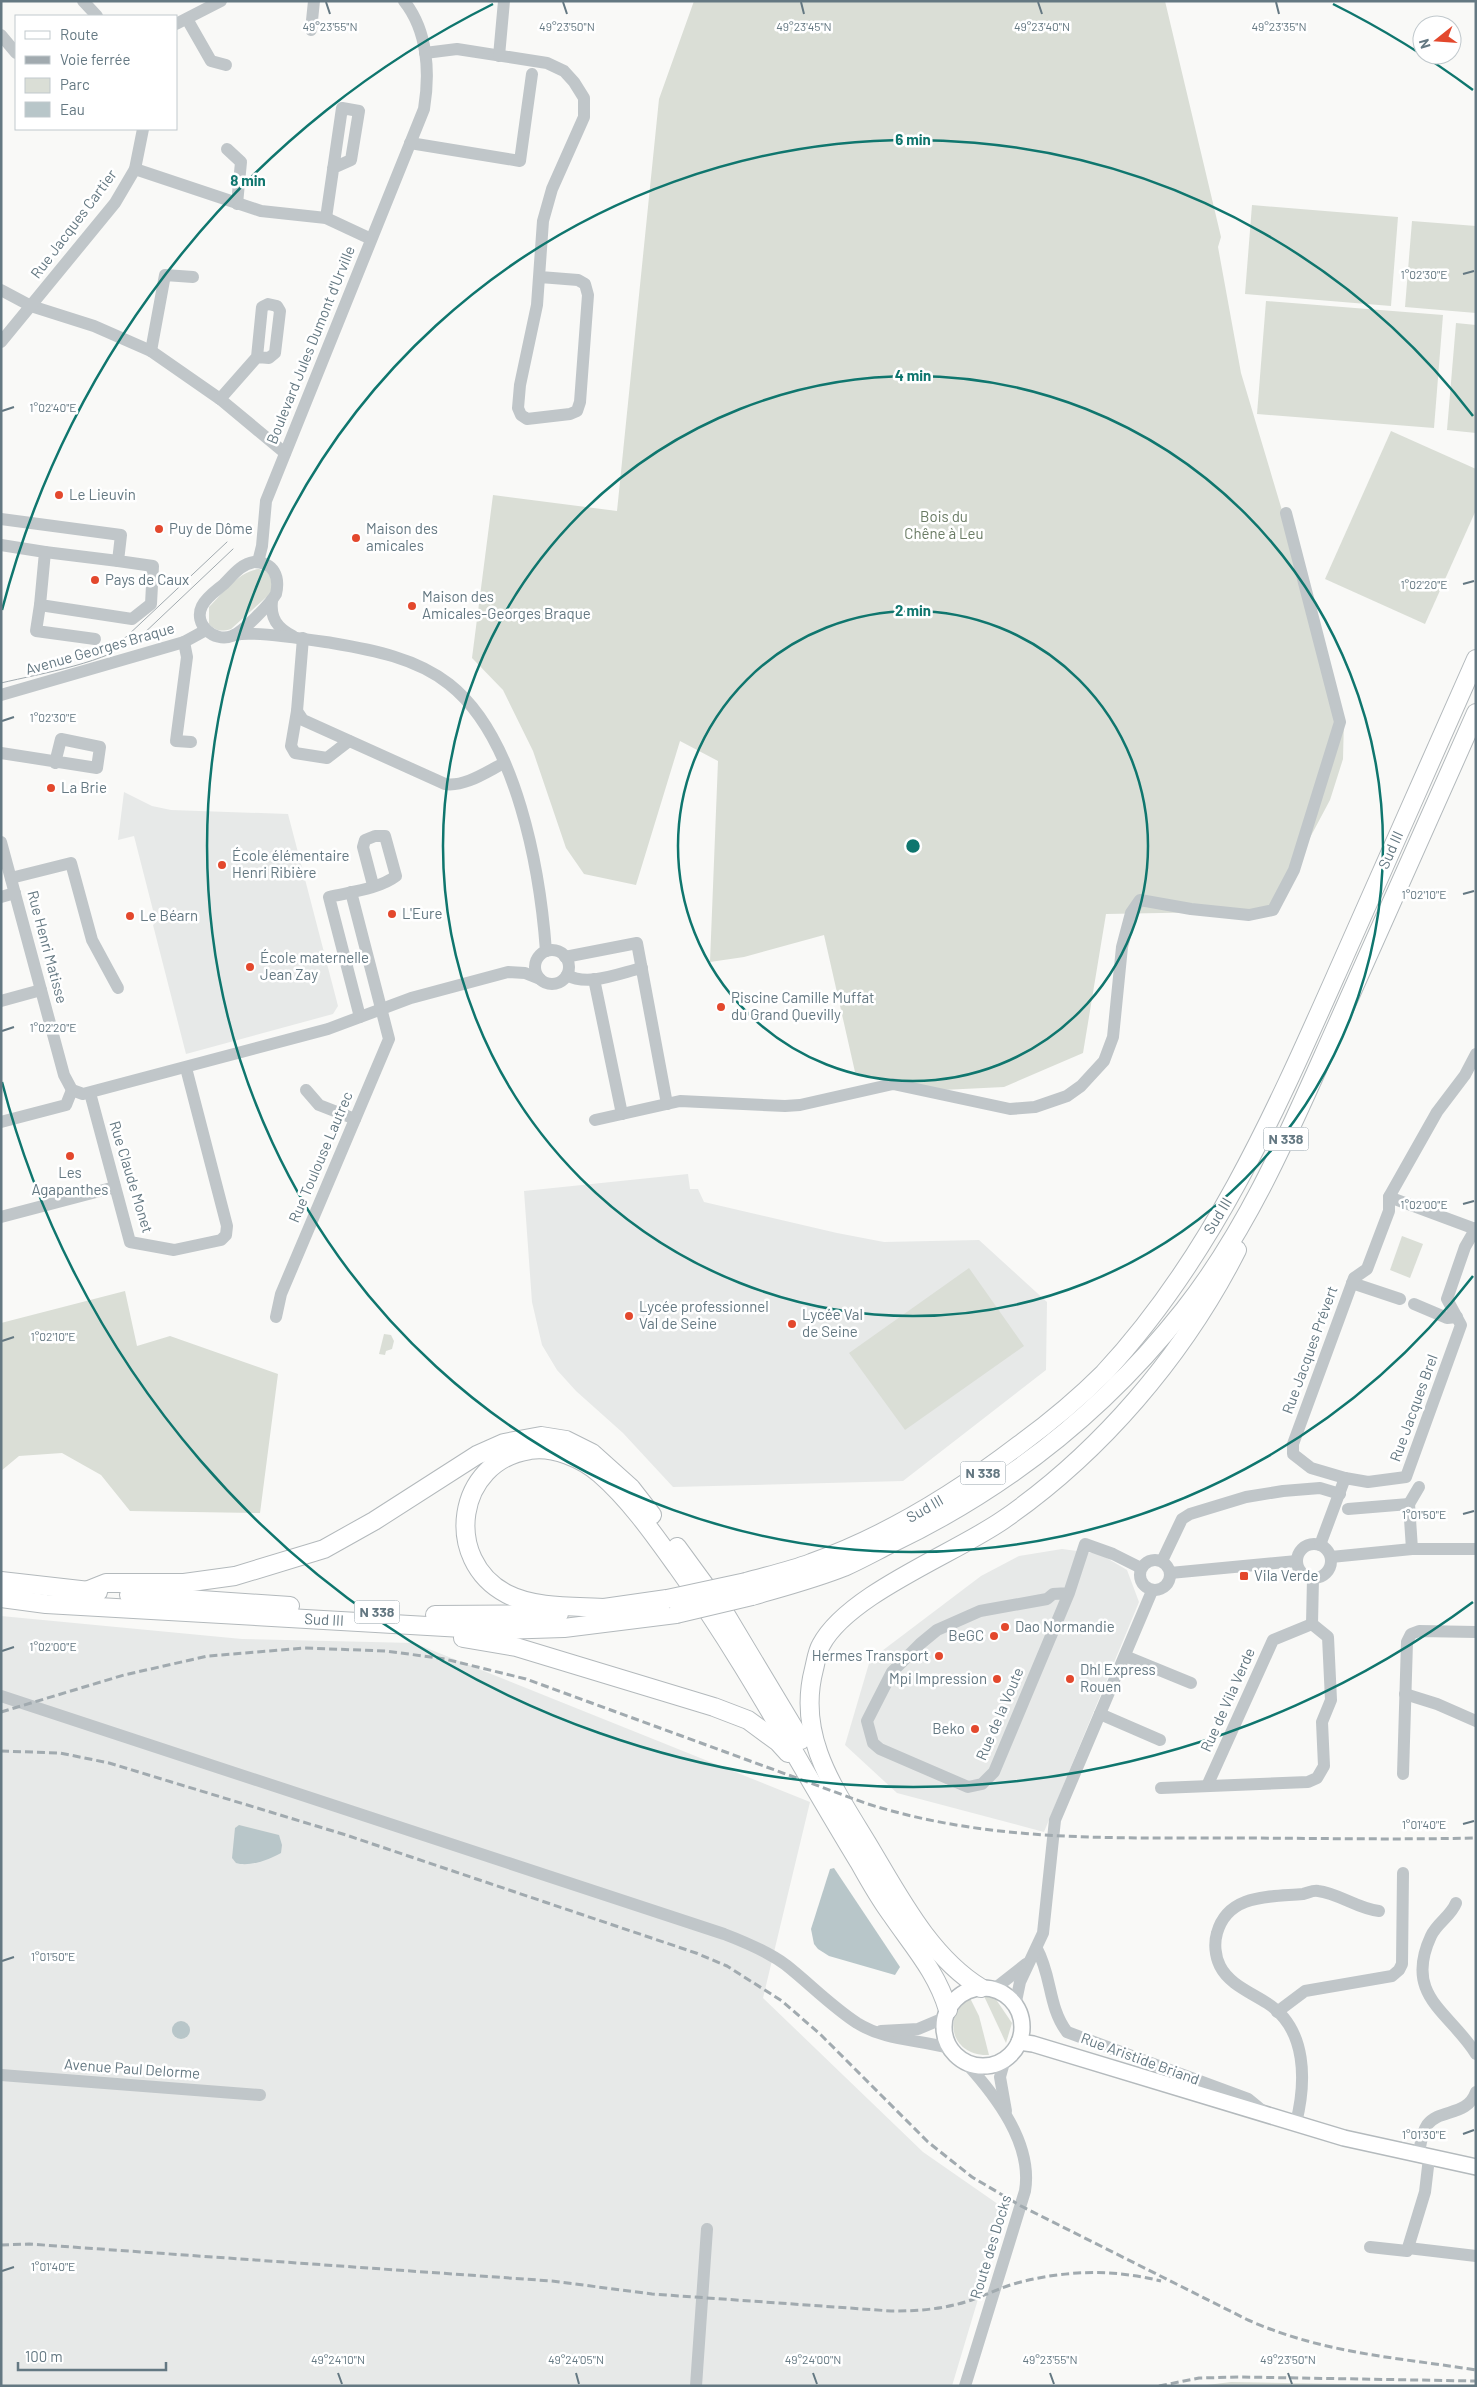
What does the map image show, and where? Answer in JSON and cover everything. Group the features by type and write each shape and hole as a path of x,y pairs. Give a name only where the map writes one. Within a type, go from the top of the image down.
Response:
{"highway":[{"name":"Sud III","path":"749,1589 878,1535 932,1506 981,1474 1052,1421 1103,1373 1164,1299 1223,1210 1290,1079 1476,659"},
{"name":"Sud III","path":"749,1589 844,1567 926,1527 990,1490 1063,1434 1122,1382 1186,1308 1241,1224 1291,1129 1476,713"},
{"path":"987,1989 961,1973 912,1916 842,1802 812,1738 808,1712 810,1684 820,1646 839,1621 873,1596 1002,1521 1057,1479 1111,1426 1157,1373 1192,1327 1221,1281 1256,1212 1291,1129"},
{"path":"86,1592 106,1584 184,1583 235,1576 324,1549 374,1521 477,1455 504,1443 541,1436 566,1440 592,1452 625,1482 667,1533 723,1610 823,1778 842,1802"},
{"path":"608,1608 537,1603 507,1594 483,1575 469,1551 464,1532 465,1514 470,1496 479,1481 493,1466 510,1456 530,1450 550,1451 572,1457 600,1473 638,1515 691,1586 890,1912 931,1969 941,1989 946,2014"},
{"name":"Sud III","path":"1,1581 86,1592 456,1616 556,1614 608,1608 671,1607"},
{"name":"N 338","path":"671,1607 749,1589"},
{"name":"Sud III","path":"1,1598 46,1604 497,1630 564,1628 671,1607"},
{"path":"424,1626 441,1635 516,1647 714,1707 748,1720 778,1742 820,1795"}],"main road":[{"path":"987,1989 1009,1999 1015,2006 1022,2024 1019,2042 1005,2059 986,2066 966,2063 949,2048 945,2037 946,2014 960,1995 987,1989"},
{"name":"Rue Aristide Briand","path":"1019,2042 1033,2044 1344,2138 1423,2157 1476,2167"}],"street":[{"path":"221,1 182,21 210,61 226,65"},
{"path":"311,30 314,1"},
{"name":"Boulevard Jules Dumont d'Urville","path":"258,562 264,530 264,508 424,109 428,86 425,53 418,25 404,1"},
{"path":"499,56 504,1"},
{"path":"1,35 15,52"},
{"path":"425,53 457,49 547,63 564,71 584,98 584,117 552,189 544,222 537,305 520,385 518,408 521,416 528,419 570,414 577,411 580,402 588,295 585,284 578,280 540,277"},
{"path":"410,143 520,161 532,74"},
{"name":"Rue Jacques Cartier","path":"1,342 115,203 136,169 143,130"},
{"path":"228,149 240,162 237,204"},
{"path":"326,218 333,168"},
{"path":"136,169 261,211 326,218 371,239"},
{"path":"151,351 165,275 193,277"},
{"path":"1,290 31,306 94,326 151,351 220,399 285,453"},
{"path":"220,399 257,357"},
{"path":"595,1120 680,1101 800,1105 893,1084 1010,1109 1035,1107 1067,1096 1081,1086 1104,1061 1113,1037 1122,947 1131,912 1140,900 1191,909 1249,915 1273,910 1294,870 1340,722 1286,513"},
{"path":"1,519 121,535 118,561"},
{"path":"1,545 153,566 151,604 132,619 40,606"},
{"path":"45,552 36,631 95,639"},
{"path":"235,635 272,600 278,586 276,573 267,565 258,562 246,564 240,568 204,603 200,617 206,630 216,637 223,638 246,633 299,638 380,652 427,670 449,683 475,712 504,763 530,837 539,889 541,955 535,971 540,979"},
{"path":"272,600 274,621 284,632 299,638"},
{"name":"Avenue Georges Braque","path":"1,695 184,642 206,630"},
{"path":"299,638 297,711 291,746 295,753 327,758 349,741"},
{"path":"184,642 186,657 176,741 190,742"},
{"path":"297,711 303,720 445,784 454,785 504,763"},
{"path":"1,753 56,763"},
{"name":"Rue Henri Matisse","path":"1,842 64,1075 72,1090"},
{"path":"11,878 71,863 92,940 118,988"},
{"path":"360,1017 330,897 373,885"},
{"name":"Rue Toulouse Lautrec","path":"276,1317 280,1294 388,1039 351,892"},
{"path":"1,897 15,893"},
{"path":"565,957 637,943 667,1104"},
{"path":"1,1122 66,1105 72,1090 83,1094 90,1093 328,1029 411,998 508,972 541,955 556,951 565,957 569,966 567,976 562,981 552,984 525,973 508,972"},
{"path":"567,976 594,979 642,968"},
{"path":"594,979 622,1114"},
{"path":"1,1000 42,990"},
{"name":"Rue Jacques Prévert","path":"1345,1478 1311,1468 1293,1454 1293,1444 1354,1278 1367,1269 1389,1211 1390,1197 1437,1112 1465,1075 1476,1054"},
{"name":"Rue Claude Monet","path":"90,1093 130,1242 174,1250 221,1240 226,1235 228,1226 186,1068"},
{"path":"306,1090 319,1105 355,1119"},
{"path":"1,1217 115,1187"},
{"path":"1390,1197 1476,1229"},
{"name":"Rue Jacques Brel","path":"1345,1478 1368,1482 1406,1477 1461,1325 1447,1300 1465,1247 1476,1229"},
{"path":"1352,1283 1400,1298"},
{"path":"1414,1304 1447,1318 1457,1316"},
{"path":"1320,1545 1345,1478"},
{"path":"1412,1549 1409,1504 1419,1487"},
{"path":"1162,1561 1182,1519 1190,1514 1246,1497 1283,1491 1320,1488 1340,1494"},
{"path":"1348,1509 1409,1504"},
{"path":"1069,1593 1085,1544 1113,1554 1141,1568"},
{"path":"1308,1545 1320,1545 1327,1550 1331,1557 1329,1570 1324,1575 1313,1578 1301,1572 1297,1562 1303,1548 1308,1545"},
{"path":"1331,1557 1412,1549 1476,1549"},
{"path":"1015,2006 1020,1982 1028,1963 1037,1950 1045,1920 1055,1820 1152,1591 1166,1586 1170,1573 1167,1565 1162,1561 1149,1561 1141,1568 1141,1582 1152,1591"},
{"path":"1170,1573 1297,1562"},
{"path":"1161,1788 1308,1782 1317,1778 1324,1766 1322,1722 1331,1700 1328,1637 1312,1624 1313,1578"},
{"name":"Rue de la Voute","path":"1069,1593 994,1772 982,1784 968,1787 880,1749 873,1743 868,1721 892,1672 937,1630 980,1612 1047,1598 1053,1594 1069,1593"},
{"name":"Rue de Vila Verde","path":"1207,1786 1273,1640 1312,1624"},
{"path":"1403,1774 1407,1642 1411,1634 1419,1631 1476,1632"},
{"path":"1126,1656 1191,1683"},
{"path":"1405,1694 1437,1704 1476,1721"},
{"path":"1,1696 739,1940 785,1965 816,1993 858,2023 873,2031 893,2039 928,2042 949,2048"},
{"path":"1100,1714 1160,1740"},
{"path":"1277,2012 1305,1991 1392,1976 1399,1970 1402,1964 1403,1873"},
{"path":"1296,2124 1304,2084 1298,2044 1288,2024 1270,2005 1228,1978 1219,1964 1215,1942 1219,1925 1227,1913 1242,1902 1257,1898 1317,1891 1379,1912"},
{"path":"1456,1902 1453,1910 1440,1921 1425,1951 1424,1981 1432,2000 1442,2016 1469,2042 1476,2054"},
{"name":"Rue Aristide Briand","path":"1037,1950 1045,1964 1051,2000 1057,2020 1067,2032 1248,2099 1266,2114"},
{"path":"987,1989 1028,1963"},
{"path":"873,2031 918,2029 946,2014"},
{"path":"1005,2059 1000,2077 1007,2119"},
{"path":"966,2063 984,2082 1007,2119"},
{"name":"Avenue Paul Delorme","path":"1,2075 260,2095"},
{"path":"1370,2247 1407,2251 1424,2192 1423,2131 1427,2124 1434,2119 1458,2110 1472,2101 1476,2092"},
{"name":"Route des Docks","path":"965,2386 1027,2180 1024,2155 1007,2119"},
{"path":"696,2386 707,2228"},
{"path":"1408,2248 1476,2256"}],"shaded area":[{"path":"124,792 152,806 171,810 288,814 338,1006 333,1014 186,1054 153,925 156,922 134,836 118,840"},
{"name":"Lycée Val de Seine","path":"688,1174 690,1189 698,1189 704,1202 837,1233 884,1242 979,1240 1047,1302 1046,1370 903,1481 673,1487 623,1433 576,1391 557,1370 542,1345 532,1302 524,1191"},
{"path":"1062,1549 1100,1554 1127,1570 1139,1602 1044,1832 897,1793 845,1745 870,1660 981,1576 1019,1556"},
{"path":"1,1616 242,1639 414,1643 810,1802 763,1998 923,2152 1005,2209 952,2386 1,2386"}],"green space":[{"name":"Bois du Chêne à Leu","path":"694,1 1165,1 1221,237 1218,247 1241,373 1344,718 1343,759 1330,800 1271,911 1106,914 1083,1053 1004,1087 922,1091 855,1072 824,935 744,957 710,962 718,761 680,741 636,885 584,874 566,848 533,751 503,690 472,658 493,495 617,511 659,99"},
{"path":"1252,205 1398,217 1391,306 1245,294"},
{"path":"1412,221 1476,226 1476,313 1405,307"},
{"path":"1266,301 1443,315 1434,428 1257,414"},
{"path":"1456,323 1476,325 1476,433 1447,430"},
{"path":"1391,431 1476,469 1476,510 1425,624 1325,579"},
{"path":"259,569 268,572 273,581 272,592 231,629 219,630 209,624 209,607 238,578"},
{"path":"1402,1236 1423,1244 1410,1278 1390,1270"},
{"path":"969,1268 1024,1346 905,1430 849,1353"},
{"path":"125,1291 137,1346 170,1336 278,1374 260,1513 130,1511 101,1475 62,1453 19,1456 1,1471 1,1323"},
{"path":"384,1334 391,1335 394,1341 392,1349 386,1351 385,1355 379,1354"},
{"path":"984,1996 995,1998 1012,2023 1006,2043"},
{"path":"970,1998 979,2016 989,2055 977,2054 967,2050 959,2043 955,2035 953,2025 955,2016 961,2006"},
{"path":"1231,2382 1457,2386 1199,2386"}],"water":[{"path":"239,1825 279,1835 282,1845 281,1853 259,1862 236,1863 232,1858 235,1828"},
{"path":"834,1868 900,1967 895,1975 829,1956 814,1944 811,1929 830,1869"},
{"path":"181,2021 187,2024 190,2030 187,2036 181,2039 175,2036 172,2030 175,2024"}],"tram line":[{"path":"107,649 126,637 227,542"},
{"path":"1,683 74,666 110,654 126,646 140,637 233,549"}],"railway":[{"path":"1,1712 124,1675 208,1656 305,1648 386,1651 445,1659 526,1679 865,1803 953,1824 998,1831 1087,1837 1476,1838"},
{"path":"1,1751 60,1753 109,1763 346,1835 696,1953 727,1966 782,2001 820,2034 928,2142 972,2177 1021,2206 1248,2320 1277,2331 1305,2340 1360,2353 1476,2370"},
{"path":"1,2245 29,2244 552,2281 652,2294 891,2311 923,2310 954,2305 1006,2286 1071,2273 1125,2274 1161,2281"},
{"path":"1159,2386 1199,2378 1241,2377 1476,2381"}],"place":[{"name":"Le Lieuvin","path":"59,495"},
{"name":"Puy de Dôme","path":"159,529"},
{"name":"Maison des amicales","path":"356,538"},
{"name":"Pays de Caux","path":"95,580"},
{"name":"Maison des Amicales-Georges Braque","path":"412,606"},
{"name":"La Brie","path":"51,788"},
{"name":"École élémentaire Henri Ribière","path":"222,865"},
{"name":"L'Eure","path":"392,914"},
{"name":"Le Béarn","path":"130,916"},
{"name":"École maternelle Jean Zay","path":"250,967"},
{"name":"Piscine Camille Muffat du Grand Quevilly","path":"721,1007"},
{"name":"Les Agapanthes","path":"70,1156"},
{"name":"Lycée professionnel Val de Seine","path":"629,1316"},
{"name":"Lycée Val de Seine","path":"792,1324"},
{"name":"Vila Verde","path":"1244,1576"},
{"name":"Dao Normandie","path":"1005,1627"},
{"name":"BeGC","path":"994,1636"},
{"name":"Hermes Transport","path":"939,1656"},
{"name":"Mpi Impression","path":"997,1679"},
{"name":"Dhl Express Rouen","path":"1070,1679"},
{"name":"Beko","path":"975,1729"}]}
